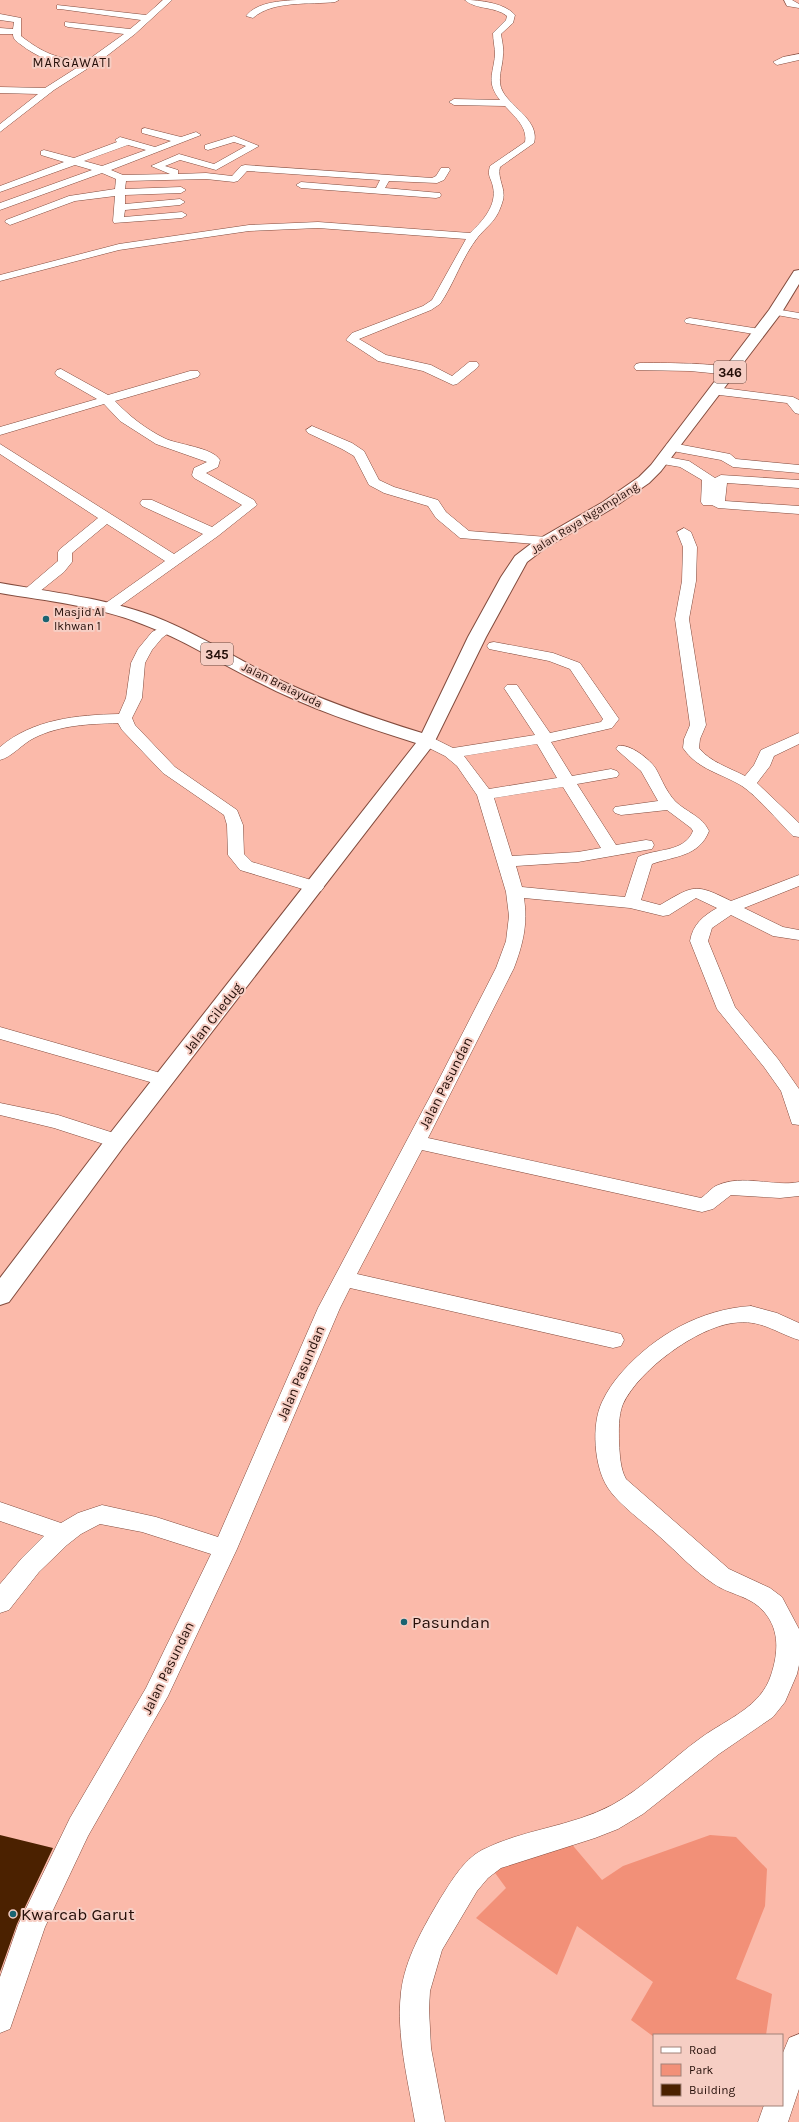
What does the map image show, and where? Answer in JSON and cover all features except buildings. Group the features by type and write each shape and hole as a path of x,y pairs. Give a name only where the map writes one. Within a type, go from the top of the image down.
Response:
{"main road":[{"name":"Jalan Raya Ngamplang","path":"427,741 509,577 528,552 608,505 655,468 775,312 799,274"},
{"name":"Jalan Bratayuda","path":"0,588 108,608 168,628 276,685 325,707 427,741"},
{"name":"Jalan Ciledug","path":"0,1296 116,1141 427,741"}],"street":[{"path":"0,129 47,91 132,32 168,0"},
{"path":"250,16 252,11 265,5 335,0"},
{"path":"469,0 477,4 506,11 511,15 510,21 497,33 499,49 495,84 501,103"},
{"path":"788,0 790,4 799,6"},
{"path":"60,7 148,18"},
{"path":"0,17 18,20 16,37 46,59 86,65"},
{"path":"68,24 132,32"},
{"path":"0,31 17,32"},
{"path":"777,62 799,57"},
{"path":"0,90 27,92 47,91"},
{"path":"454,102 501,103 520,116 532,135 531,139 529,143 495,166 493,175 498,187 498,199 489,221 473,236 434,304 356,335 352,340 382,358 426,368 453,381 473,364"},
{"path":"145,131 180,140"},
{"path":"3,204 196,135"},
{"path":"123,183 139,172 179,156 234,139 254,145 216,167 206,176"},
{"path":"0,189 74,162 124,141 216,167"},
{"path":"33,162 55,144"},
{"path":"200,150 234,156 248,161 245,168 234,179"},
{"path":"44,153 101,169 123,183 181,190"},
{"path":"318,173 325,164"},
{"path":"156,166 187,177"},
{"path":"245,168 318,173 360,171 386,178 436,181 445,170"},
{"path":"402,179 409,168"},
{"path":"17,183 12,179 23,170"},
{"path":"5,221 123,183 206,176 248,181"},
{"path":"379,191 386,178"},
{"path":"123,183 119,226 182,215"},
{"path":"287,184 436,195"},
{"path":"76,198 96,204"},
{"path":"121,207 185,202"},
{"path":"3,204 37,211"},
{"path":"0,228 12,223 5,221"},
{"path":"0,278 118,247 249,228 318,225 473,236"},
{"path":"775,312 799,316"},
{"path":"690,321 760,332"},
{"path":"640,367 690,367 731,371"},
{"path":"61,373 106,400 124,418 160,441 196,452 214,460 214,464 199,471 199,474 249,503 249,507 108,608"},
{"path":"0,431 194,374"},
{"path":"715,391 788,400 794,402 799,410"},
{"path":"312,430 359,454 374,482 389,490 417,497 433,503 441,514 465,535 546,541"},
{"path":"672,447 725,457 733,463 799,469"},
{"path":"0,448 174,560"},
{"path":"655,468 684,464 715,478 799,484"},
{"path":"715,478 713,504 710,515 799,511"},
{"path":"147,503 213,533"},
{"path":"29,593 59,570 65,562 65,552 90,530 107,518"},
{"path":"684,532 690,547 689,581 682,619 698,725 692,739 691,748 697,756 712,766 748,783 799,832"},
{"path":"124,718 134,698 138,664 145,649 157,635 168,628"},
{"path":"451,753 543,738 606,725 611,718 574,666 553,657 494,646"},
{"path":"512,688 543,738 567,782 611,851"},
{"path":"0,755 18,741 40,729 92,718 124,718"},
{"path":"124,718 134,736 169,770 231,813 235,825 236,856 246,866 315,887"},
{"path":"748,783 762,766 767,753 799,738"},
{"name":"Jalan Pasundan","path":"0,2019 32,1926 73,1841 156,1696 225,1549 328,1308 416,1142 505,968 515,941 518,916 515,892 485,795 464,764 451,753 427,741"},
{"path":"624,749 648,769 660,793 670,805 698,826 701,832 700,837 694,844 672,854 648,858 644,861 632,903"},
{"path":"485,795 611,774"},
{"path":"621,810 670,805"},
{"path":"506,862 578,857 646,846"},
{"path":"799,880 725,904 701,930 699,941 726,1009 775,1068 790,1090 799,1119"},
{"path":"515,892 632,903 655,910 663,910 695,893 708,894 779,932 799,935"},
{"path":"0,1033 164,1080"},
{"path":"0,1108 58,1122 116,1141"},
{"path":"416,1142 702,1205 709,1202 719,1192 729,1188 793,1191"},
{"path":"344,1279 613,1340"},
{"path":"430,2122 415,2024 414,2002 418,1975 434,1935 480,1866 492,1859 608,1821 630,1810 704,1750 765,1708 782,1682 786,1669 789,1641 788,1633 773,1604 763,1596 727,1581 720,1576 618,1484 611,1475 608,1464 609,1417 613,1404 632,1376 647,1361 687,1332 713,1321 736,1315 758,1314 799,1332"},
{"path":"0,1512 65,1534"},
{"path":"0,1603 32,1563 74,1525 99,1515 132,1519 225,1549"},
{"path":"783,2092 799,2048"},
{"path":"773,2122 779,2106"}],"green space":[{"path":"564,1835 602,1880 623,1866 710,1835 736,1837 767,1869 765,1906 736,1979 772,1994 766,2034 653,2034 653,2036 631,2020 653,1982 577,1926 557,1975 476,1918 506,1888 490,1866"}],"place":[{"name":"Masjid Al Ikhwan 1","path":"46,619"},
{"name":"Pasundan","path":"404,1622"},
{"name":"Kwarcab Garut","path":"13,1914"}],"district":[{"name":"MARGAWATI","path":"72,62"}]}
